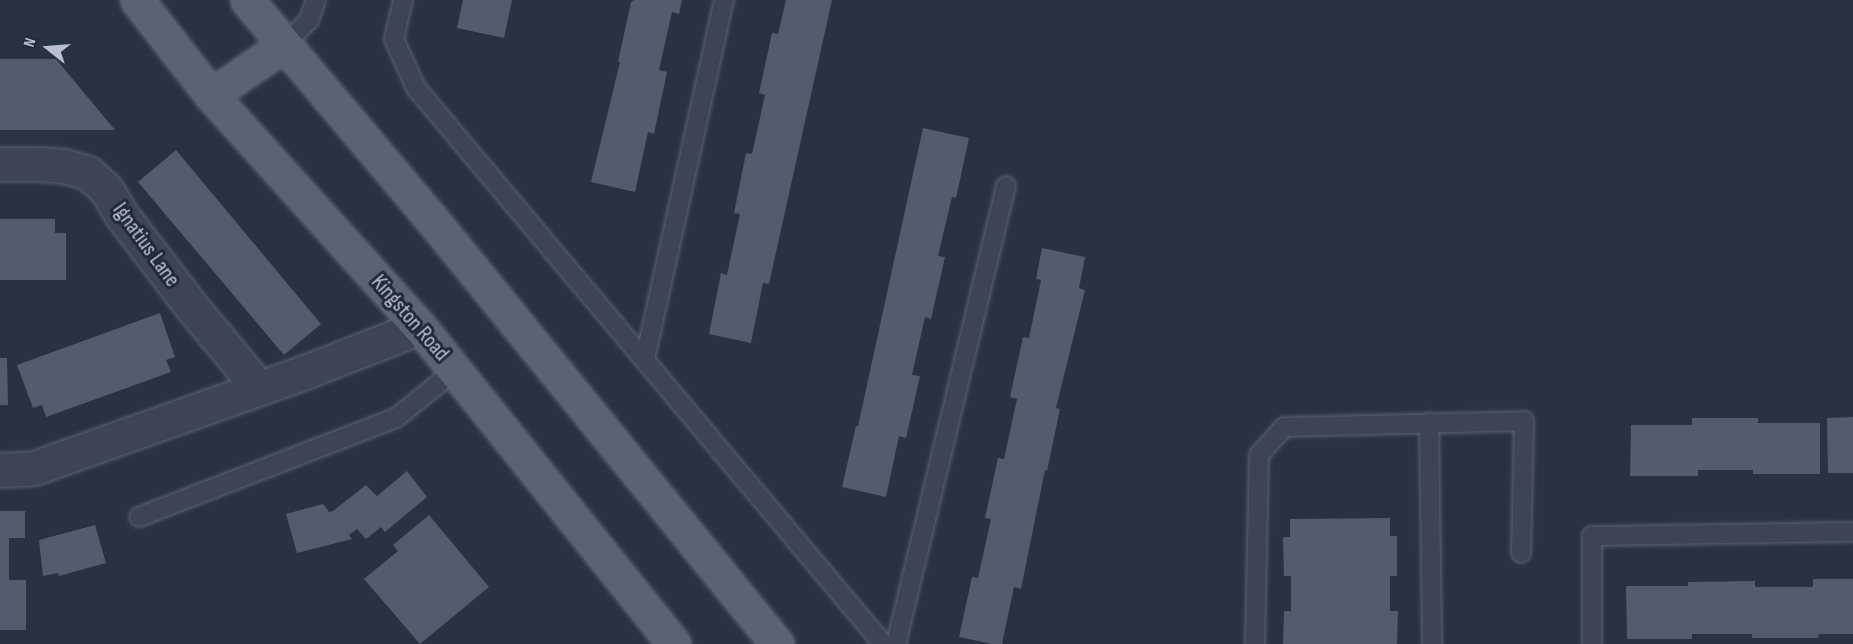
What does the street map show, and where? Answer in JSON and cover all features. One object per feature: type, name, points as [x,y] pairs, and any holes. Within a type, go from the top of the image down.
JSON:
[{"type":"main road","name":"Kingston Road","points":[[137,0],[211,95],[420,327],[674,644]]},
{"type":"main road","points":[[247,0],[434,222],[777,644]]},
{"type":"main road","points":[[211,95],[284,45]]},
{"type":"street","name":"Ignatius Lane","points":[[0,164],[41,164],[88,173],[105,189],[123,218],[184,297],[259,388]]},
{"type":"street","points":[[0,470],[34,468],[259,388],[420,327]]},
{"type":"lane","points":[[284,45],[309,20],[316,0]]},
{"type":"lane","points":[[403,0],[394,39],[416,88],[883,644]]},
{"type":"lane","points":[[645,359],[724,0]]},
{"type":"lane","points":[[896,644],[1006,186]]},
{"type":"lane","points":[[140,517],[396,418],[455,370]]},
{"type":"lane","points":[[1255,644],[1259,455],[1284,427],[1524,421],[1521,553]]},
{"type":"lane","points":[[1429,422],[1432,644]]},
{"type":"lane","points":[[1592,644],[1592,536],[1853,532]]},
{"type":"building","points":[[463,0],[512,0],[504,38],[457,28]]},
{"type":"building","points":[[634,0],[682,0],[679,14],[672,12],[659,70],[667,72],[654,134],[648,132],[635,192],[591,182],[620,62],[618,62],[631,2]]},
{"type":"building","points":[[786,0],[832,0],[769,284],[763,283],[751,343],[709,334],[721,273],[727,275],[740,214],[734,213],[746,153],[752,154],[765,95],[759,93],[772,33],[778,34]]},
{"type":"building","points":[[0,59],[56,59],[115,130],[0,130]]},
{"type":"building","points":[[923,128],[969,138],[956,198],[952,197],[938,256],[945,257],[931,319],[925,317],[912,375],[920,376],[906,438],[899,436],[886,497],[842,487],[856,426],[858,426]]},
{"type":"building","points":[[176,150],[321,324],[284,355],[138,182]]},
{"type":"building","points":[[0,219],[55,219],[55,233],[66,233],[66,280],[0,280]]},
{"type":"building","points":[[1042,248],[1085,257],[1079,288],[1085,290],[1056,408],[1060,409],[1021,589],[1014,587],[1002,644],[992,644],[959,637],[972,577],[978,578],[991,519],[985,518],[998,458],[1004,459],[1017,399],[1010,397],[1023,337],[1029,338],[1041,280],[1036,279]]},
{"type":"building","points":[[160,313],[175,357],[166,360],[171,372],[46,417],[42,405],[33,408],[17,365]]},
{"type":"building","points":[[0,358],[7,358],[8,405],[0,405]]},
{"type":"building","points":[[1853,417],[1853,473],[1828,473],[1827,418]]},
{"type":"building","points":[[1692,418],[1758,418],[1758,423],[1820,423],[1820,474],[1753,474],[1753,470],[1698,470],[1698,476],[1630,476],[1631,425],[1692,425]]},
{"type":"building","points":[[407,471],[427,497],[385,532],[381,527],[366,539],[357,529],[349,535],[352,539],[297,553],[286,514],[323,504],[329,512],[333,511],[366,485],[377,496]]},
{"type":"building","points":[[0,511],[25,511],[25,538],[9,538],[9,580],[26,580],[26,630],[0,630]]},
{"type":"building","points":[[429,515],[489,587],[420,644],[364,579],[398,551],[393,545]]},
{"type":"building","points":[[1390,518],[1390,536],[1397,536],[1397,576],[1390,576],[1390,611],[1398,611],[1397,644],[1283,644],[1284,611],[1291,611],[1291,576],[1284,576],[1283,537],[1290,537],[1290,519]]},
{"type":"building","points":[[95,525],[106,563],[59,576],[58,573],[43,576],[39,540]]},
{"type":"building","points":[[1813,579],[1853,579],[1853,634],[1819,634],[1818,638],[1752,638],[1752,634],[1692,634],[1692,639],[1627,639],[1626,586],[1688,586],[1688,582],[1755,581],[1755,587],[1813,587]]}]
